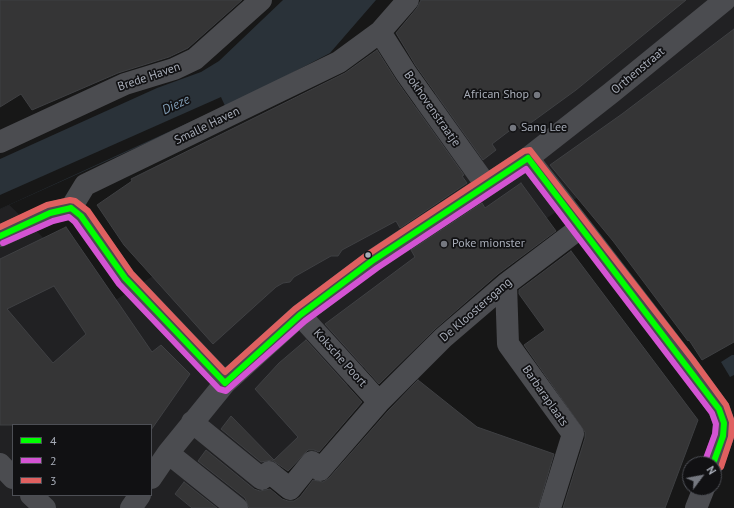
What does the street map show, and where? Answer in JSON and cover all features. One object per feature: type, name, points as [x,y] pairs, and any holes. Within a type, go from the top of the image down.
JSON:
[{"type":"street","name":"Brede Haven","points":[[0,142],[125,84],[174,69],[195,59],[261,0]]},
{"type":"street","name":"Smalle Haven","points":[[71,208],[85,185],[339,62],[380,32],[408,0]]},
{"type":"street","name":"Orthenstraat","points":[[152,477],[192,422],[225,383],[300,315],[372,261],[528,158],[611,93],[725,0]]},
{"type":"street","name":"Bokhovenstraatje","points":[[380,32],[406,73],[486,185]]},
{"type":"street","points":[[528,158],[719,409],[729,435],[717,456]]},
{"type":"street","points":[[0,236],[50,213],[71,208],[81,216],[125,278],[225,383]]},
{"type":"street","name":"De Kloostersgang","points":[[192,422],[262,479],[269,472],[290,488],[312,462],[320,470],[379,402],[443,338],[506,284],[580,228]]},
{"type":"street","name":"Barbaraplaats","points":[[506,284],[508,344],[573,434],[551,505]]},
{"type":"street","name":"Koksche Poort","points":[[300,315],[379,402]]},
{"type":"street","points":[[168,453],[237,508]]},
{"type":"street","points":[[0,464],[12,477]]},
{"type":"street","points":[[32,496],[45,508]]},
{"type":"street","points":[[131,508],[139,496]]},
{"type":"street","points":[[696,508],[701,496]]},
{"type":"shaded area","points":[[588,0],[734,0],[734,91],[419,305],[237,508],[0,508],[0,196],[111,303],[451,84]]},
{"type":"water","name":"Dieze","points":[[283,0],[376,0],[330,53],[229,106],[0,209],[0,159],[157,88],[201,72],[219,61]]},
{"type":"water","points":[[734,355],[734,375],[730,377],[721,362]]},
{"type":"pier","points":[[221,97],[225,106],[0,209],[0,195]]},
{"type":"building","points":[[0,0],[242,0],[188,48],[169,57],[118,73],[32,110],[21,94],[0,107]]},
{"type":"building","points":[[421,0],[686,0],[576,90],[521,130],[517,125],[492,144],[496,150],[483,160],[416,66],[396,33],[417,8]]},
{"type":"building","points":[[734,29],[734,342],[702,360],[689,340],[688,341],[613,241],[550,165],[622,114]]},
{"type":"building","points":[[377,50],[396,80],[464,175],[462,176],[467,183],[400,228],[396,221],[342,250],[338,256],[331,256],[294,277],[290,282],[283,283],[276,287],[213,344],[124,245],[97,205],[132,181],[131,179],[345,73]]},
{"type":"building","points":[[521,183],[556,231],[498,274],[435,329],[379,384],[325,324],[415,257],[411,250],[482,203],[485,208]]},
{"type":"building","points":[[66,227],[152,352],[161,345],[190,374],[152,429],[152,424],[0,425],[0,259]],"holes":[[[54,286],[86,334],[53,363],[7,309]]]},
{"type":"building","points":[[571,251],[698,420],[684,456],[682,456],[682,463],[665,508],[563,508],[585,438],[585,432],[524,345],[545,330],[519,294],[519,290]]},
{"type":"building","points":[[306,340],[362,402],[319,452],[308,450],[288,471],[272,460],[261,462],[221,429],[231,416],[274,460],[298,437],[255,389],[279,363]]},
{"type":"building","points":[[418,380],[477,427],[554,454],[538,508],[249,508],[245,498],[198,461],[206,450],[254,489],[260,491],[270,489],[282,499],[294,501],[300,497],[313,480],[323,482],[329,478],[388,411]]},
{"type":"building","points":[[184,482],[217,508],[192,508],[175,494]]},
{"type":"transit line","name":"3","points":[[0,227],[47,205],[70,200],[75,201],[88,211],[131,273],[225,372],[295,309],[367,255],[524,151],[530,150],[693,360],[726,405],[732,422],[731,437],[722,464]]},
{"type":"transit line","name":"4","points":[[528,158],[719,409],[724,423],[723,436],[716,456]]},
{"type":"transit line","name":"4","points":[[225,383],[300,315],[372,261],[528,158]]},
{"type":"transit line","name":"2","points":[[3,243],[53,221],[69,217],[75,222],[119,284],[219,389],[226,391],[305,321],[377,268],[526,169],[712,413],[716,424],[715,434],[707,456]]},
{"type":"transit line","name":"4","points":[[71,208],[81,216],[125,278],[225,383]]},
{"type":"transit line","name":"4","points":[[0,236],[50,213],[71,208]]},
{"type":"place","name":"African Shop","points":[[537,95]]},
{"type":"place","name":"Sang Lee","points":[[513,128]]},
{"type":"place","name":"Poke mionster","points":[[444,244]]}]
